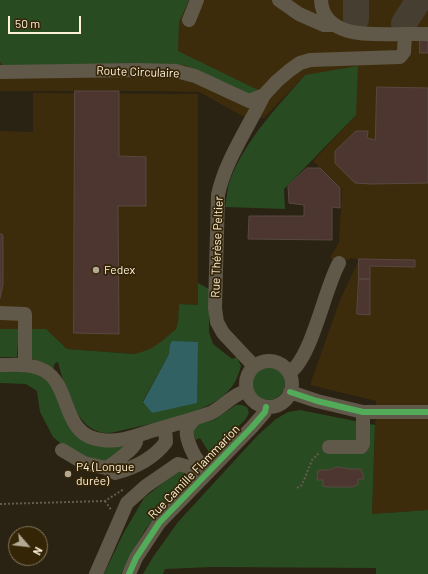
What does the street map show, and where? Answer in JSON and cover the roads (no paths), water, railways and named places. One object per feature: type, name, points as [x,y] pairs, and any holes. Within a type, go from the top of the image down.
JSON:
[{"type":"street","points":[[188,20],[197,0]]},
{"type":"street","points":[[278,0],[299,14],[324,25],[334,25]]},
{"type":"street","points":[[321,0],[325,16],[328,21],[344,30],[368,34],[428,34]]},
{"type":"street","points":[[264,95],[277,80],[300,63],[319,60],[400,58],[404,52],[404,34]]},
{"type":"street","name":"Route Circulaire","points":[[0,72],[137,70],[176,71],[196,76],[249,101],[264,95]]},
{"type":"street","name":"Rue Thérèse Peltier","points":[[254,366],[223,333],[217,322],[215,308],[218,195],[220,182],[264,95]]},
{"type":"street","points":[[289,373],[295,369],[302,358],[319,315],[332,274],[339,263]]},
{"type":"street","points":[[0,313],[25,314],[25,364]]},
{"type":"street","points":[[273,361],[280,364],[289,373],[292,379],[290,392],[287,399],[274,407],[266,407],[254,402],[246,391],[246,377],[254,366],[260,362],[273,361]]},
{"type":"street","points":[[0,365],[25,364],[45,371],[55,381],[70,417],[80,431],[92,438],[102,440],[118,440],[136,436],[194,419],[211,413],[220,408],[238,393],[246,391]]},
{"type":"street","points":[[290,392],[317,401],[363,412],[428,411]]},
{"type":"street","name":"Rue Camille Flammarion","points":[[129,574],[136,558],[159,523],[252,427],[265,412],[266,407]]},
{"type":"street","points":[[329,447],[360,447],[363,444],[363,412]]},
{"type":"street","points":[[194,419],[187,429],[186,438],[197,458],[202,463],[210,464],[219,460]]},
{"type":"street","points":[[62,450],[84,463],[106,468],[115,473],[132,468],[161,449],[166,442],[165,427]]},
{"type":"street","points":[[106,468],[133,447],[137,442],[136,436]]},
{"type":"street","points":[[96,574],[127,503],[146,486],[178,464],[189,467],[201,479]]},
{"type":"water","points":[[172,341],[198,342],[197,403],[152,413],[143,402],[169,354]]},
{"type":"place","name":"Fedex","points":[[96,270]]},
{"type":"place","name":"P4 (Longue durée)","points":[[68,474]]}]
